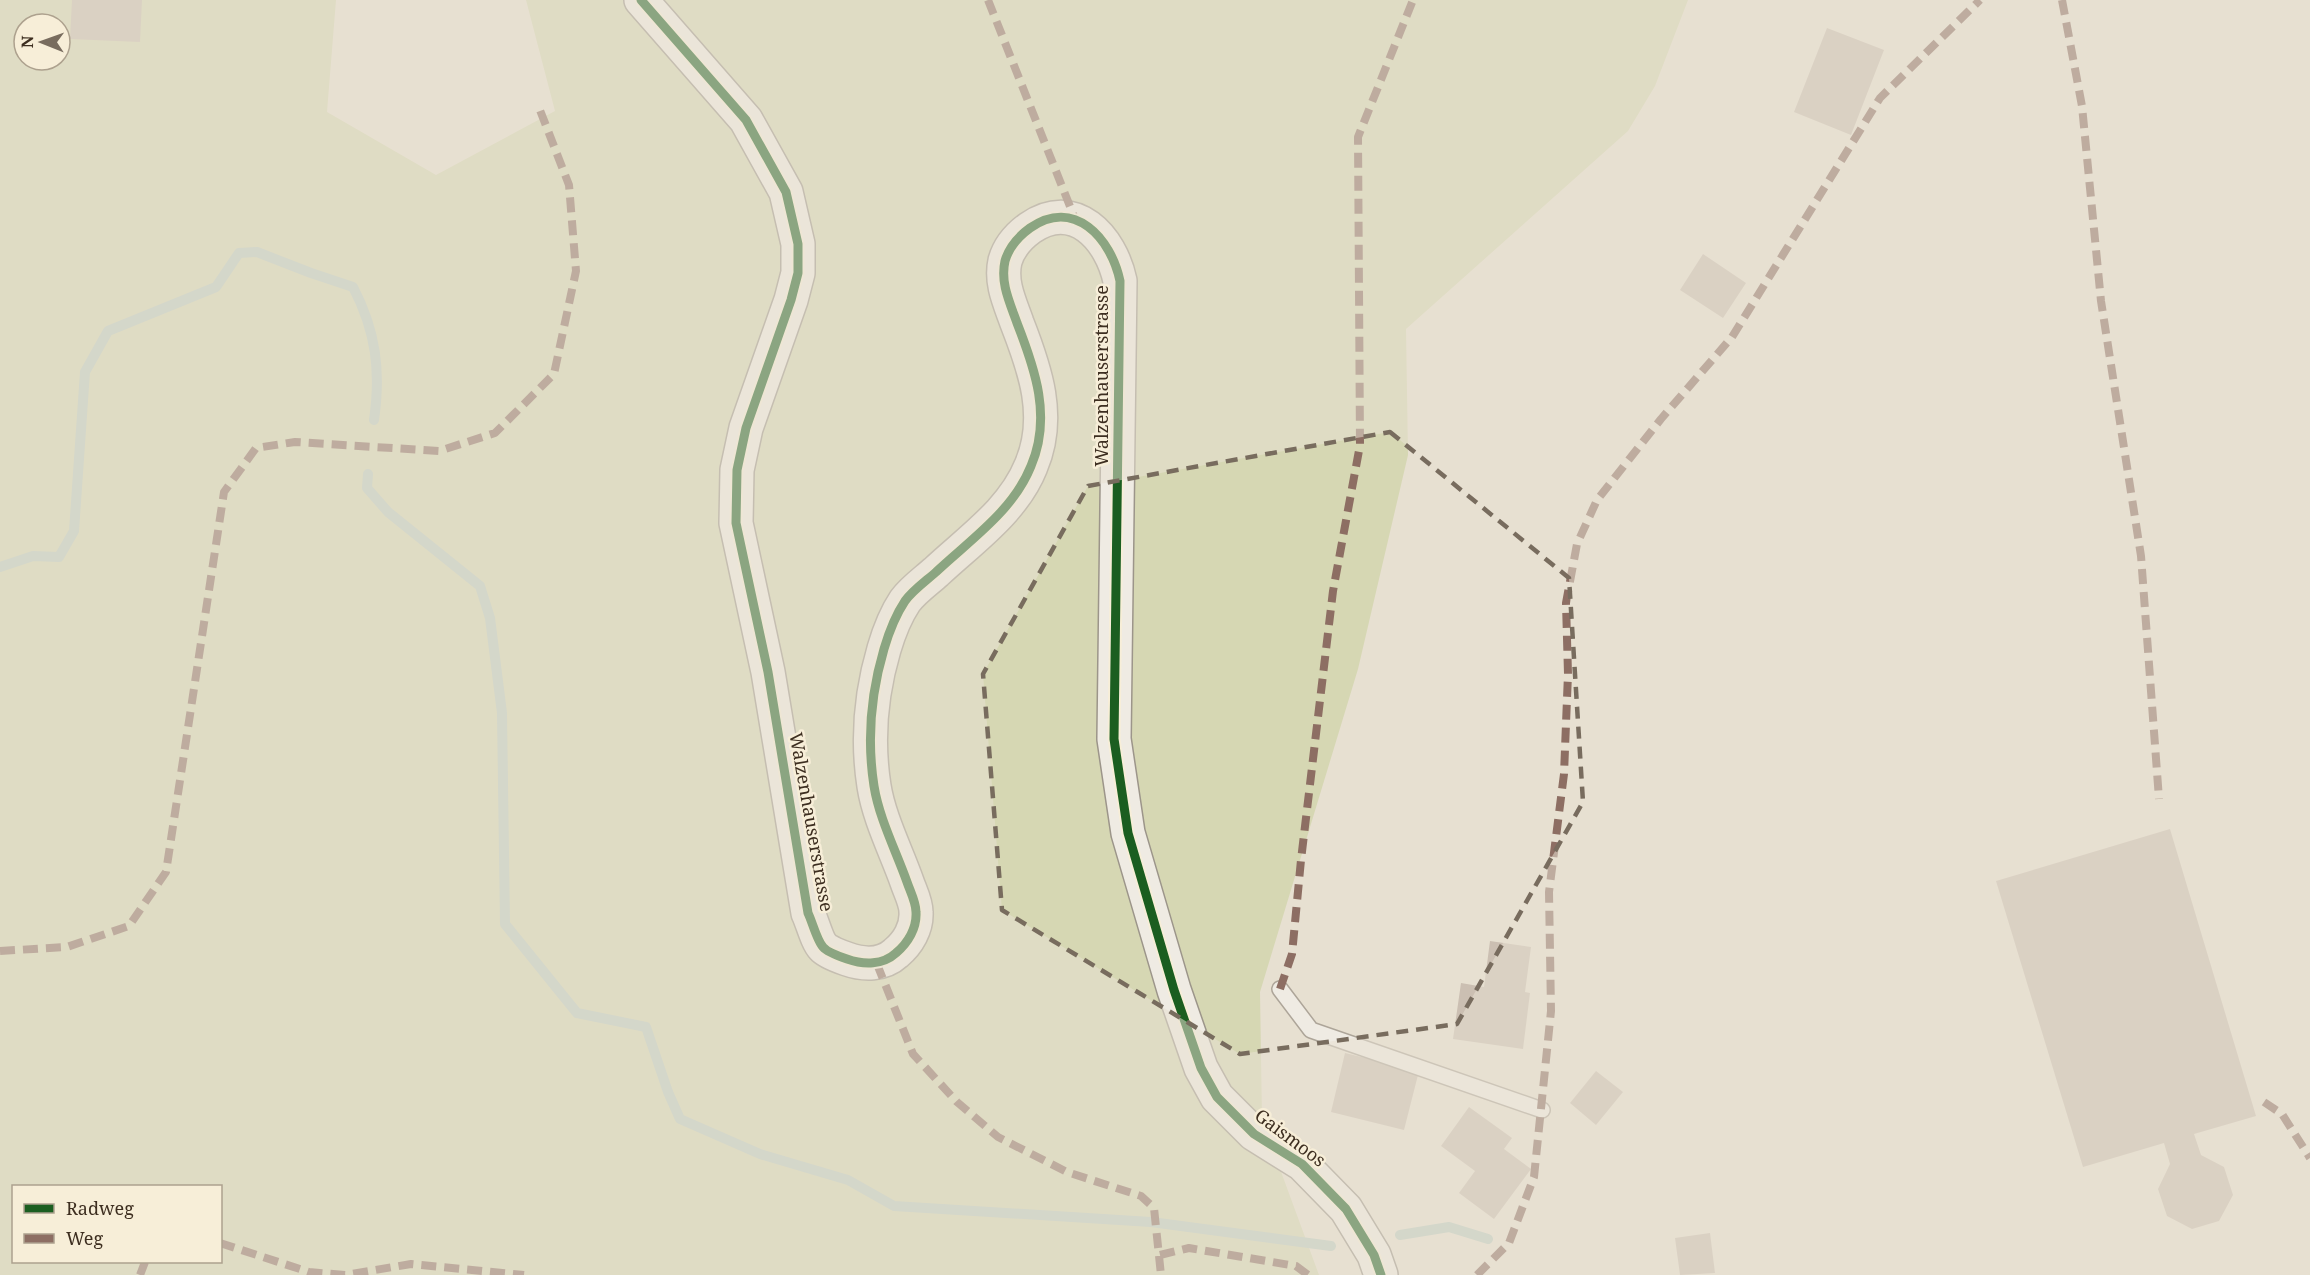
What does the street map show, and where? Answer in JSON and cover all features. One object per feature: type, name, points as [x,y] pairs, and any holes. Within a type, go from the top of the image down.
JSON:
[{"type":"street","name":"Walzenhauserstrasse","points":[[641,0],[746,120],[786,192],[798,244],[798,273],[791,300],[746,428],[737,470],[736,523],[768,672],[808,913],[823,947],[847,960],[877,964],[891,958],[903,948],[915,924],[914,900],[874,788],[871,761],[870,733],[877,678],[892,624],[907,599],[1003,510],[1019,490],[1031,466],[1038,442],[1041,418],[1040,393],[1035,369],[1004,286],[1006,260],[1012,246],[1022,234],[1043,221],[1063,216],[1075,219],[1091,228],[1104,240],[1112,253],[1120,280],[1114,739],[1128,833],[1174,990]]},
{"type":"street","name":"Gaismoos","points":[[1174,990],[1201,1068],[1217,1097],[1254,1134],[1302,1164],[1346,1209],[1374,1255],[1381,1275]]},
{"type":"lane","points":[[1280,989],[1311,1030],[1542,1110]]},
{"type":"highlighted area","points":[[1390,432],[1569,578],[1583,802],[1457,1024],[1240,1054],[1002,910],[983,674],[1088,486]]},
{"type":"green space","points":[[0,0],[336,0],[327,112],[436,175],[555,111],[526,0],[1688,0],[1655,86],[1628,131],[1406,329],[1408,455],[1358,669],[1260,992],[1262,1120],[1319,1275],[0,1275]]},
{"type":"building","points":[[72,0],[142,0],[140,42],[72,39]]},
{"type":"building","points":[[1827,28],[1884,50],[1851,135],[1794,112]]},
{"type":"building","points":[[1703,254],[1746,283],[1723,318],[1680,290]]},
{"type":"building","points":[[2170,829],[2256,1116],[2194,1134],[2201,1155],[2224,1167],[2233,1195],[2219,1221],[2192,1229],[2167,1216],[2158,1189],[2170,1164],[2164,1143],[2083,1167],[1996,881]]},
{"type":"building","points":[[1490,941],[1531,947],[1525,992],[1530,993],[1523,1049],[1453,1039],[1461,983],[1484,987]]},
{"type":"building","points":[[1345,1053],[1419,1071],[1404,1130],[1331,1112]]},
{"type":"building","points":[[1596,1071],[1623,1092],[1596,1125],[1570,1103]]},
{"type":"building","points":[[1469,1107],[1512,1138],[1504,1149],[1531,1169],[1494,1219],[1459,1193],[1475,1171],[1441,1146]]},
{"type":"building","points":[[1710,1233],[1715,1273],[1680,1275],[1675,1238]]},
{"type":"waterway","points":[[0,567],[33,556],[59,557],[74,531],[85,372],[108,331],[216,287],[239,253],[257,252],[353,287],[367,319],[375,352],[377,385],[374,420]]},
{"type":"waterway","points":[[368,474],[367,488],[388,512],[480,586],[490,618],[502,713],[505,924],[577,1013],[646,1027],[668,1092],[680,1119],[760,1154],[848,1180],[894,1206],[1151,1222],[1331,1246]]},
{"type":"waterway","points":[[1400,1235],[1449,1227],[1488,1239]]},
{"type":"marked path","points":[[988,0],[1075,219]]},
{"type":"marked path","points":[[1280,989],[1292,954],[1333,591],[1360,445],[1358,137],[1413,0]]},
{"type":"marked path","points":[[1477,1275],[1509,1243],[1534,1177],[1551,1011],[1549,892],[1564,774],[1568,674],[1566,603],[1577,544],[1597,500],[1661,419],[1732,337],[1880,98],[1980,0]]},
{"type":"marked path","points":[[2062,0],[2082,106],[2101,301],[2141,556],[2159,799]]},
{"type":"marked path","points":[[0,951],[67,947],[129,926],[166,872],[224,492],[256,448],[295,442],[439,451],[495,433],[554,374],[576,271],[569,185],[538,105]]},
{"type":"marked path","points":[[877,964],[913,1054],[957,1102],[998,1137],[1067,1172],[1141,1196],[1154,1208],[1161,1275]]},
{"type":"marked path","points":[[2264,1102],[2282,1114],[2310,1158]]},
{"type":"marked path","points":[[222,1244],[309,1272],[345,1275],[411,1264],[524,1275]]},
{"type":"marked path","points":[[1160,1255],[1189,1248],[1296,1266],[1308,1275]]},
{"type":"marked path","points":[[140,1275],[145,1263]]},
{"type":"cycle path","points":[[641,0],[746,120],[786,192],[798,244],[798,273],[791,300],[746,428],[737,470],[736,523],[768,672],[808,913],[821,944],[825,949],[853,961],[879,962],[891,957],[900,949],[908,940],[913,929],[916,918],[915,904],[884,822],[874,786],[871,734],[876,683],[890,630],[905,601],[990,524],[1013,497],[1031,466],[1040,429],[1039,393],[1030,358],[1006,293],[1005,261],[1015,242],[1030,228],[1046,220],[1061,217],[1075,220],[1088,227],[1099,237],[1108,250],[1120,281],[1114,739],[1128,833],[1174,990],[1201,1068],[1217,1097],[1254,1134],[1302,1164],[1346,1209],[1374,1255],[1381,1275]]}]
